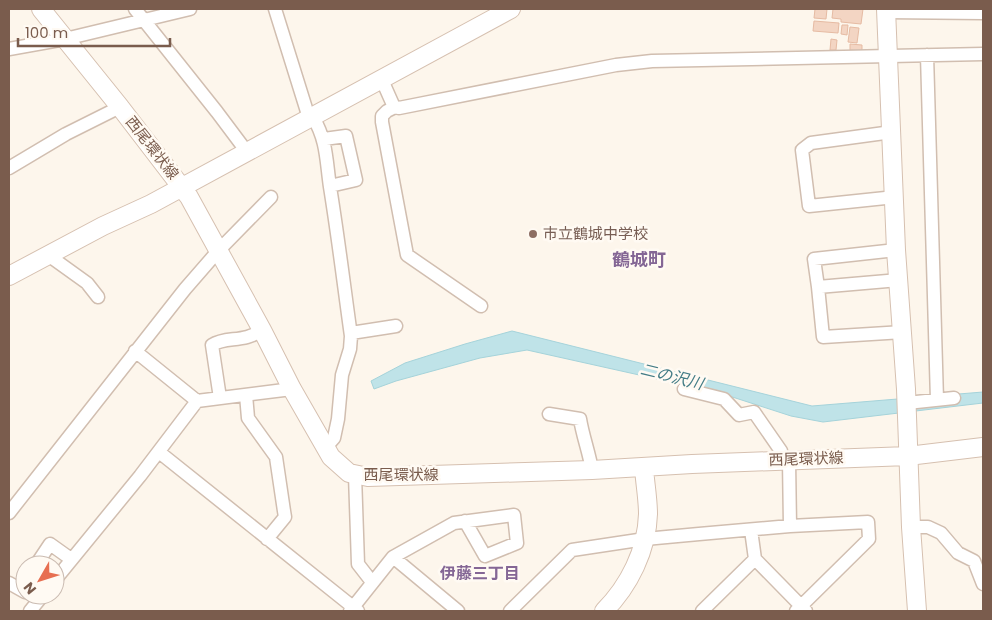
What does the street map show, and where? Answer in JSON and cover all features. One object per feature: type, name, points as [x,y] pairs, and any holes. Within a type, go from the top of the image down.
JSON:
[{"type":"street","name":"西尾環状線","points":[[41,9],[182,186],[262,330],[292,389],[326,447],[339,465],[349,473],[368,477],[644,468],[692,464],[908,456],[983,447]]},
{"type":"street","points":[[135,9],[247,152]]},
{"type":"street","points":[[9,49],[65,40],[190,9]]},
{"type":"street","points":[[275,9],[311,117],[324,139],[350,333],[350,349],[342,376],[338,419],[334,438],[326,447]]},
{"type":"street","points":[[9,276],[103,226],[151,204],[511,9]]},
{"type":"street","points":[[917,611],[911,527],[907,396],[896,250],[886,11],[983,13]]},
{"type":"street","points":[[481,306],[407,255],[382,122],[382,116],[394,107],[399,108],[616,65],[652,61],[983,54]]},
{"type":"street","points":[[927,55],[937,400]]},
{"type":"street","points":[[382,80],[394,107]]},
{"type":"street","points":[[9,168],[66,134],[120,107]]},
{"type":"street","points":[[892,132],[811,143],[802,150],[809,206],[895,197]]},
{"type":"street","points":[[324,139],[346,136],[356,180],[330,186]]},
{"type":"street","points":[[9,513],[135,352],[218,251],[271,197]]},
{"type":"street","points":[[896,250],[814,260],[823,337],[903,332]]},
{"type":"street","points":[[48,256],[87,283],[98,296]]},
{"type":"street","points":[[818,287],[899,280]]},
{"type":"street","points":[[350,333],[396,326]]},
{"type":"street","points":[[220,398],[212,345],[217,342],[250,338],[262,330]]},
{"type":"street","points":[[135,352],[197,402]]},
{"type":"street","points":[[65,567],[159,452],[197,402],[292,389]]},
{"type":"street","points":[[684,389],[724,399],[739,415],[754,412],[781,451],[785,460],[790,526]]},
{"type":"street","points":[[246,395],[248,418],[276,457],[285,517],[267,539]]},
{"type":"street","points":[[907,396],[937,400],[954,398]]},
{"type":"street","points":[[549,414],[580,419],[583,436],[590,453],[592,470]]},
{"type":"street","points":[[159,452],[353,610],[372,582],[393,557],[454,523],[465,520]]},
{"type":"street","points":[[604,611],[621,592],[632,573],[645,540],[648,514],[644,468]]},
{"type":"street","points":[[355,475],[358,564],[372,582]]},
{"type":"street","points":[[513,610],[572,550],[645,540],[790,526],[868,522],[869,540],[801,610],[755,559],[751,530]]},
{"type":"street","points":[[911,527],[928,527],[941,533],[958,553],[978,561],[983,584]]},
{"type":"street","points":[[43,555],[50,544],[71,559]]},
{"type":"street","points":[[393,557],[458,611]]},
{"type":"street","points":[[702,611],[755,559]]},
{"type":"water","name":"二の沢川","points":[[512,331],[812,406],[983,392],[983,403],[823,422],[791,416],[720,393],[527,350],[480,358],[396,381],[374,389],[371,381],[405,363]]},
{"type":"building","points":[[815,9],[827,9],[826,19],[814,18]]},
{"type":"building","points":[[833,9],[863,9],[861,24],[841,22],[841,19],[832,18]]},
{"type":"building","points":[[814,21],[839,23],[838,33],[813,31]]},
{"type":"building","points":[[842,25],[848,25],[847,35],[841,34]]},
{"type":"building","points":[[850,27],[859,28],[857,43],[848,42]]},
{"type":"building","points":[[831,39],[837,40],[836,50],[830,50]]},
{"type":"building","points":[[850,44],[862,45],[862,51],[850,50]]},
{"type":"place","name":"市立鶴城中学校","points":[[533,234]]},
{"type":"district","name":"鶴城町","points":[[639,260]]},
{"type":"district","name":"伊藤三丁目","points":[[480,573]]}]
